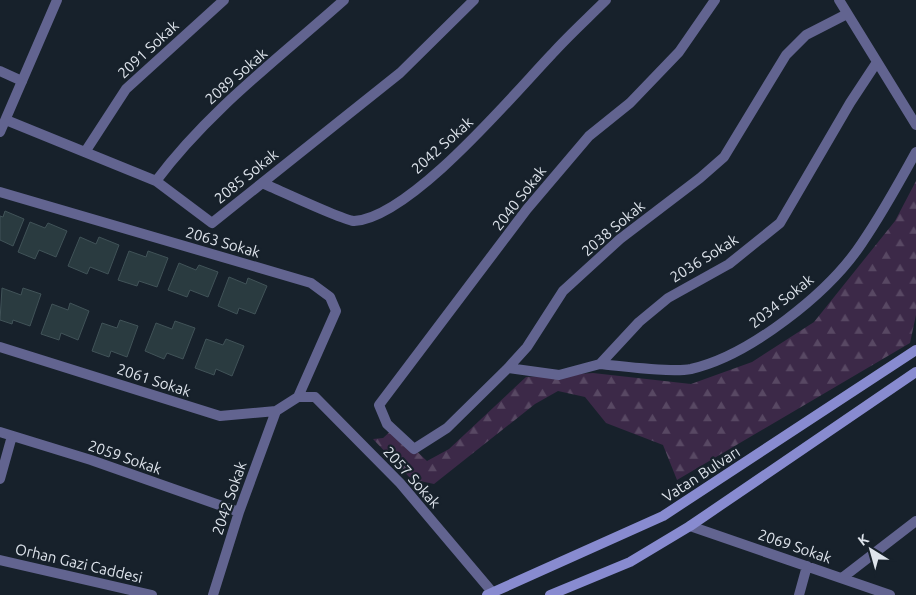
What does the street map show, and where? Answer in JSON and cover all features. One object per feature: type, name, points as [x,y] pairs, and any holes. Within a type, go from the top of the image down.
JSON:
[{"type":"main road","name":"Vatan Bulvarı","points":[[490,594],[663,516],[916,350]]},
{"type":"main road","points":[[550,595],[630,562],[690,526],[916,372]]},
{"type":"street","points":[[0,132],[57,0]]},
{"type":"street","name":"2091 Sokak","points":[[85,152],[126,89],[224,0]]},
{"type":"street","name":"2089 Sokak","points":[[156,181],[178,151],[216,112],[344,0]]},
{"type":"street","name":"2085 Sokak","points":[[6,120],[156,181],[212,223],[400,72],[474,0]]},
{"type":"street","name":"2042 Sokak","points":[[262,183],[352,221],[375,217],[407,195],[463,150],[553,52],[606,0]]},
{"type":"street","name":"2040 Sokak","points":[[393,429],[388,424],[379,405],[527,209],[589,136],[630,102],[679,52],[715,0]]},
{"type":"street","points":[[839,0],[916,125]]},
{"type":"street","name":"2038 Sokak","points":[[393,429],[414,448],[447,428],[527,347],[563,291],[620,238],[700,178],[724,157],[786,55],[806,35],[848,14]]},
{"type":"street","name":"2036 Sokak","points":[[600,364],[639,322],[668,298],[729,264],[780,223],[850,103],[877,62]]},
{"type":"street","points":[[0,71],[22,81]]},
{"type":"street","name":"2034 Sokak","points":[[600,364],[690,369],[736,352],[777,327],[827,285],[861,245],[916,152]]},
{"type":"street","name":"2063 Sokak","points":[[0,192],[311,283],[330,297],[336,310],[298,397]]},
{"type":"street","name":"2061 Sokak","points":[[0,347],[220,416],[276,411],[298,397]]},
{"type":"street","points":[[508,368],[559,375],[600,364]]},
{"type":"street","name":"2057 Sokak","points":[[298,397],[315,397],[400,484],[490,594]]},
{"type":"street","name":"2042 Sokak","points":[[213,595],[239,512],[276,411]]},
{"type":"street","name":"2059 Sokak","points":[[0,432],[91,460],[239,512]]},
{"type":"street","points":[[0,479],[12,436]]},
{"type":"street","points":[[842,578],[916,521]]},
{"type":"street","name":"2069 Sokak","points":[[690,526],[890,595]]},
{"type":"street","name":"Orhan Gazi Caddesi","points":[[0,560],[152,595]]},
{"type":"street","points":[[799,595],[807,566]]},
{"type":"green space","points":[[916,181],[916,315],[910,343],[677,480],[663,445],[606,423],[585,397],[558,391],[535,404],[434,484],[411,479],[373,439],[383,438],[393,429],[427,461],[449,449],[526,377],[593,373],[691,384],[752,362],[814,322],[895,221]]},
{"type":"building","points":[[5,211],[24,219],[13,246],[0,240],[0,216],[3,217]]},
{"type":"building","points":[[30,222],[45,228],[48,223],[67,231],[56,257],[39,250],[35,259],[18,252]]},
{"type":"building","points":[[80,237],[96,244],[99,237],[119,245],[108,274],[90,267],[87,274],[68,266]]},
{"type":"building","points":[[129,251],[146,257],[148,251],[168,258],[157,287],[139,281],[137,286],[118,280]]},
{"type":"building","points":[[179,263],[196,270],[199,265],[218,272],[208,297],[190,290],[187,297],[168,290]]},
{"type":"building","points":[[229,277],[246,284],[248,278],[267,286],[255,314],[239,308],[237,314],[218,306]]},
{"type":"building","points":[[2,288],[21,295],[23,288],[41,294],[30,326],[13,320],[12,324],[0,320]]},
{"type":"building","points":[[70,303],[89,311],[78,340],[61,333],[59,340],[41,334],[52,304],[68,310]]},
{"type":"building","points":[[120,320],[138,326],[127,357],[111,351],[109,357],[92,351],[102,323],[117,328]]},
{"type":"building","points":[[175,321],[195,328],[183,359],[167,353],[164,359],[145,351],[156,323],[172,329]]},
{"type":"building","points":[[206,339],[223,345],[226,339],[244,346],[232,376],[216,369],[214,375],[195,368]]}]
